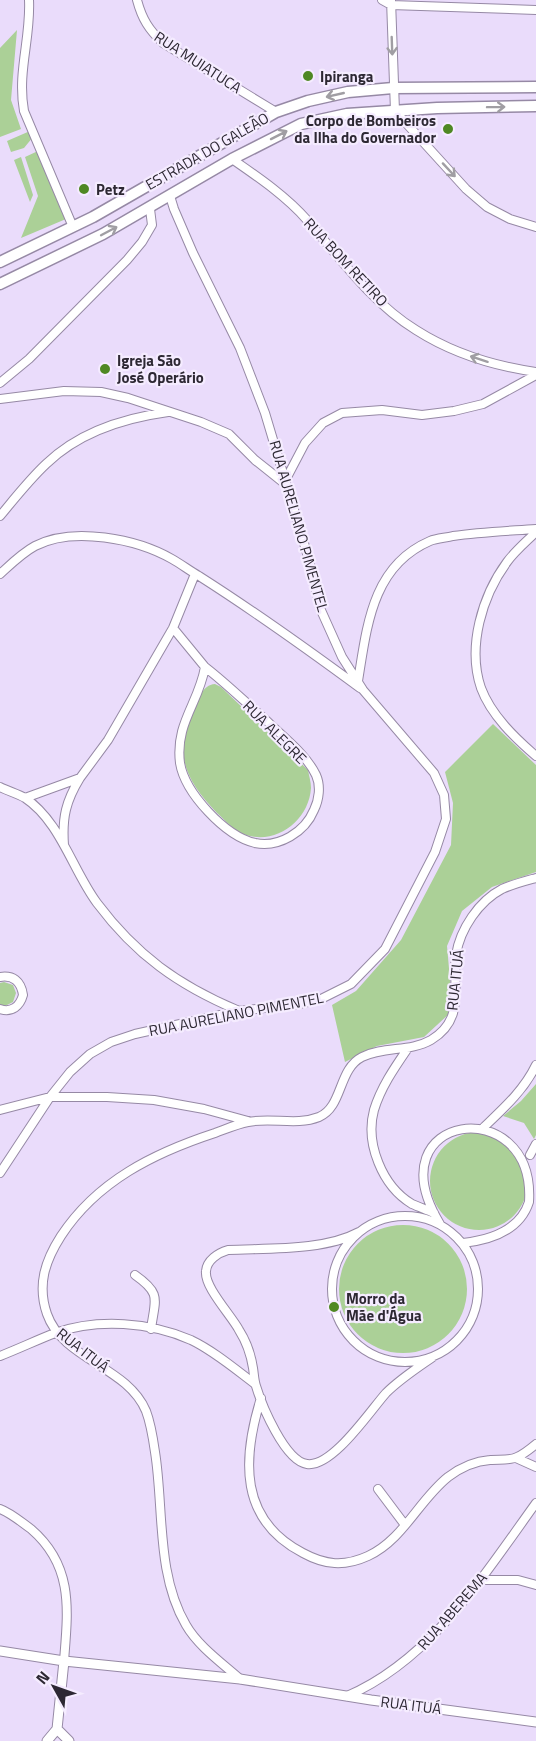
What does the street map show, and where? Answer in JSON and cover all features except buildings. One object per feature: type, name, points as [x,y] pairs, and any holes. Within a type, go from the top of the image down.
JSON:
[{"type":"main road","name":"ESTRADA DO GALEÃO","points":[[0,262],[73,227],[276,112],[308,101],[348,92],[393,88],[536,87]]},
{"type":"main road","name":"ESTRADA DO GALEÃO","points":[[0,284],[75,249],[150,209],[232,159],[301,124],[347,114],[536,106]]},
{"type":"main road","points":[[0,284],[23,268],[67,247],[74,240],[73,227]]},
{"type":"street","points":[[29,0],[21,73],[24,111],[73,227]]},
{"type":"street","name":"RUA MUIATUCA","points":[[137,0],[149,30],[163,43],[276,112]]},
{"type":"street","points":[[382,0],[536,10]]},
{"type":"street","points":[[391,2],[395,111],[466,189],[487,207],[510,219],[536,228]]},
{"type":"street","name":"RUA BOM RETIRO","points":[[232,159],[277,192],[306,218],[334,254],[380,302],[414,329],[443,346],[475,358],[536,374]]},
{"type":"street","name":"RUA AURELIANO PIMENTEL","points":[[0,1173],[50,1097],[70,1072],[90,1054],[111,1042],[165,1026],[238,1011],[299,1004],[321,999],[351,984],[385,949],[435,852],[446,819],[444,795],[434,773],[363,690],[342,657],[320,608],[309,560],[284,483],[275,442],[240,348],[193,253],[170,196]]},
{"type":"street","points":[[9,398],[1,391],[0,383],[29,359],[127,260],[152,225],[150,209]]},
{"type":"street","points":[[0,399],[64,391],[101,392],[128,398],[201,422],[229,434],[255,460],[284,483],[305,443],[323,423],[342,413],[382,410],[422,415],[454,411],[483,404],[536,374]]},
{"type":"street","points":[[0,516],[46,463],[71,444],[100,430],[141,416],[169,412]]},
{"type":"street","points":[[358,681],[367,624],[376,595],[391,571],[404,556],[432,540],[473,533],[536,530]]},
{"type":"street","points":[[536,530],[508,560],[495,580],[480,618],[475,663],[482,690],[496,714],[516,739],[536,756]]},
{"type":"street","points":[[0,574],[11,563],[36,546],[56,538],[91,536],[129,541],[171,558],[244,604],[363,690]]},
{"type":"street","points":[[64,847],[62,823],[71,792],[108,740],[173,628],[195,574]]},
{"type":"street","name":"RUA ALEGRE","points":[[173,628],[205,667],[284,737],[317,776],[319,790],[311,818],[286,840],[266,844],[255,843],[243,838],[225,826],[190,789],[180,761],[182,724],[202,683],[205,667]]},
{"type":"street","points":[[25,798],[80,778]]},
{"type":"street","points":[[0,787],[25,798],[41,813],[64,847],[79,877],[129,942],[169,976],[203,996],[238,1011]]},
{"type":"street","name":"RUA ITUÁ","points":[[536,878],[503,889],[484,902],[470,920],[461,936],[457,952],[456,1001],[452,1018],[443,1031],[430,1041],[362,1057],[344,1078],[331,1108],[321,1116],[303,1122],[250,1121],[180,1145],[140,1164],[105,1186],[73,1217],[52,1249],[42,1276],[42,1293],[48,1316],[56,1333],[135,1393],[146,1411],[159,1473],[164,1548],[172,1597],[187,1628],[240,1679],[536,1722]]},
{"type":"street","points":[[0,977],[13,978],[19,982],[23,995],[17,1006],[11,1010],[0,1010]]},
{"type":"street","points":[[408,1048],[380,1093],[374,1112],[371,1136],[379,1165],[396,1190],[411,1203],[434,1213]]},
{"type":"street","points":[[484,1127],[530,1078],[536,1065]]},
{"type":"street","points":[[0,1110],[50,1097],[107,1097],[154,1100],[204,1109],[250,1121]]},
{"type":"street","points":[[440,1224],[427,1197],[425,1180],[429,1163],[438,1148],[451,1136],[467,1129],[484,1127],[502,1130],[518,1140]]},
{"type":"street","points":[[530,1155],[536,1144]]},
{"type":"street","points":[[464,1244],[502,1234],[517,1222],[527,1207],[533,1188],[534,1170],[530,1155],[524,1147]]},
{"type":"street","points":[[399,1216],[420,1217],[440,1224],[464,1244],[476,1267],[479,1294],[472,1320],[456,1342],[402,1378],[341,1445],[323,1461],[310,1465],[299,1462],[284,1447],[261,1398],[255,1384],[248,1346],[209,1286],[205,1271],[208,1263],[219,1253],[228,1250],[325,1244],[344,1240],[378,1221],[399,1216]]},
{"type":"street","points":[[359,1232],[345,1248],[336,1266],[332,1287],[334,1307],[342,1327],[356,1343],[373,1354],[392,1361],[413,1362],[433,1357]]},
{"type":"street","points":[[135,1275],[152,1289],[155,1297],[151,1329]]},
{"type":"street","points":[[0,1356],[56,1333],[82,1326],[114,1323],[151,1329],[191,1340],[255,1384]]},
{"type":"street","points":[[261,1398],[254,1421],[249,1454],[250,1487],[255,1507],[270,1529],[293,1548],[311,1558],[334,1565],[368,1556],[395,1537],[448,1477],[469,1465],[487,1460],[516,1458],[536,1467]]},
{"type":"street","points":[[516,1458],[536,1444]]},
{"type":"street","points":[[378,1489],[405,1525]]},
{"type":"street","name":"RUA ABEREMA","points":[[346,1696],[390,1673],[420,1649],[481,1580],[536,1503]]},
{"type":"street","points":[[0,1509],[44,1541],[58,1563],[66,1587],[67,1617],[57,1729],[47,1741]]},
{"type":"street","points":[[481,1580],[518,1580],[536,1585]]},
{"type":"street","points":[[0,1651],[64,1661],[240,1679]]},
{"type":"street","points":[[57,1729],[69,1741]]},
{"type":"green space","points":[[17,30],[11,100],[21,129],[0,137],[0,48]]},
{"type":"green space","points":[[30,131],[33,137],[24,148],[11,152],[7,141]]},
{"type":"green space","points":[[38,151],[66,219],[21,238],[38,196],[25,157]]},
{"type":"green space","points":[[21,157],[33,195],[30,202],[14,160]]},
{"type":"green space","points":[[215,684],[221,687],[308,770],[311,788],[309,800],[298,820],[280,833],[258,837],[238,831],[206,801],[190,778],[183,753],[187,725],[201,693],[207,687]]},
{"type":"green space","points":[[493,724],[536,765],[536,872],[492,887],[462,911],[447,946],[451,991],[450,1013],[424,1037],[377,1046],[345,1062],[332,1005],[356,991],[401,940],[451,845],[453,803],[445,772]]},
{"type":"green space","points":[[0,983],[13,985],[16,993],[13,1002],[5,1006],[0,1005]]},
{"type":"green space","points":[[536,1084],[536,1135],[534,1139],[524,1123],[503,1116]]},
{"type":"green space","points":[[479,1132],[498,1136],[514,1146],[524,1162],[528,1181],[524,1200],[514,1216],[498,1226],[479,1230],[460,1226],[444,1216],[434,1200],[430,1181],[434,1162],[444,1146],[460,1136]]},
{"type":"green space","points":[[403,1225],[427,1230],[448,1244],[462,1265],[467,1289],[462,1313],[448,1334],[427,1348],[403,1353],[379,1348],[358,1334],[344,1313],[339,1289],[344,1265],[358,1244],[379,1230]]},
{"type":"place","name":"Ipiranga","points":[[308,76]]},
{"type":"place","name":"Corpo de Bombeiros da Ilha do Governador","points":[[448,129]]},
{"type":"place","name":"Petz","points":[[84,189]]},
{"type":"place","name":"Igreja São José Operário","points":[[105,369]]},
{"type":"place","name":"Morro da Mãe d'Água","points":[[334,1307]]}]
